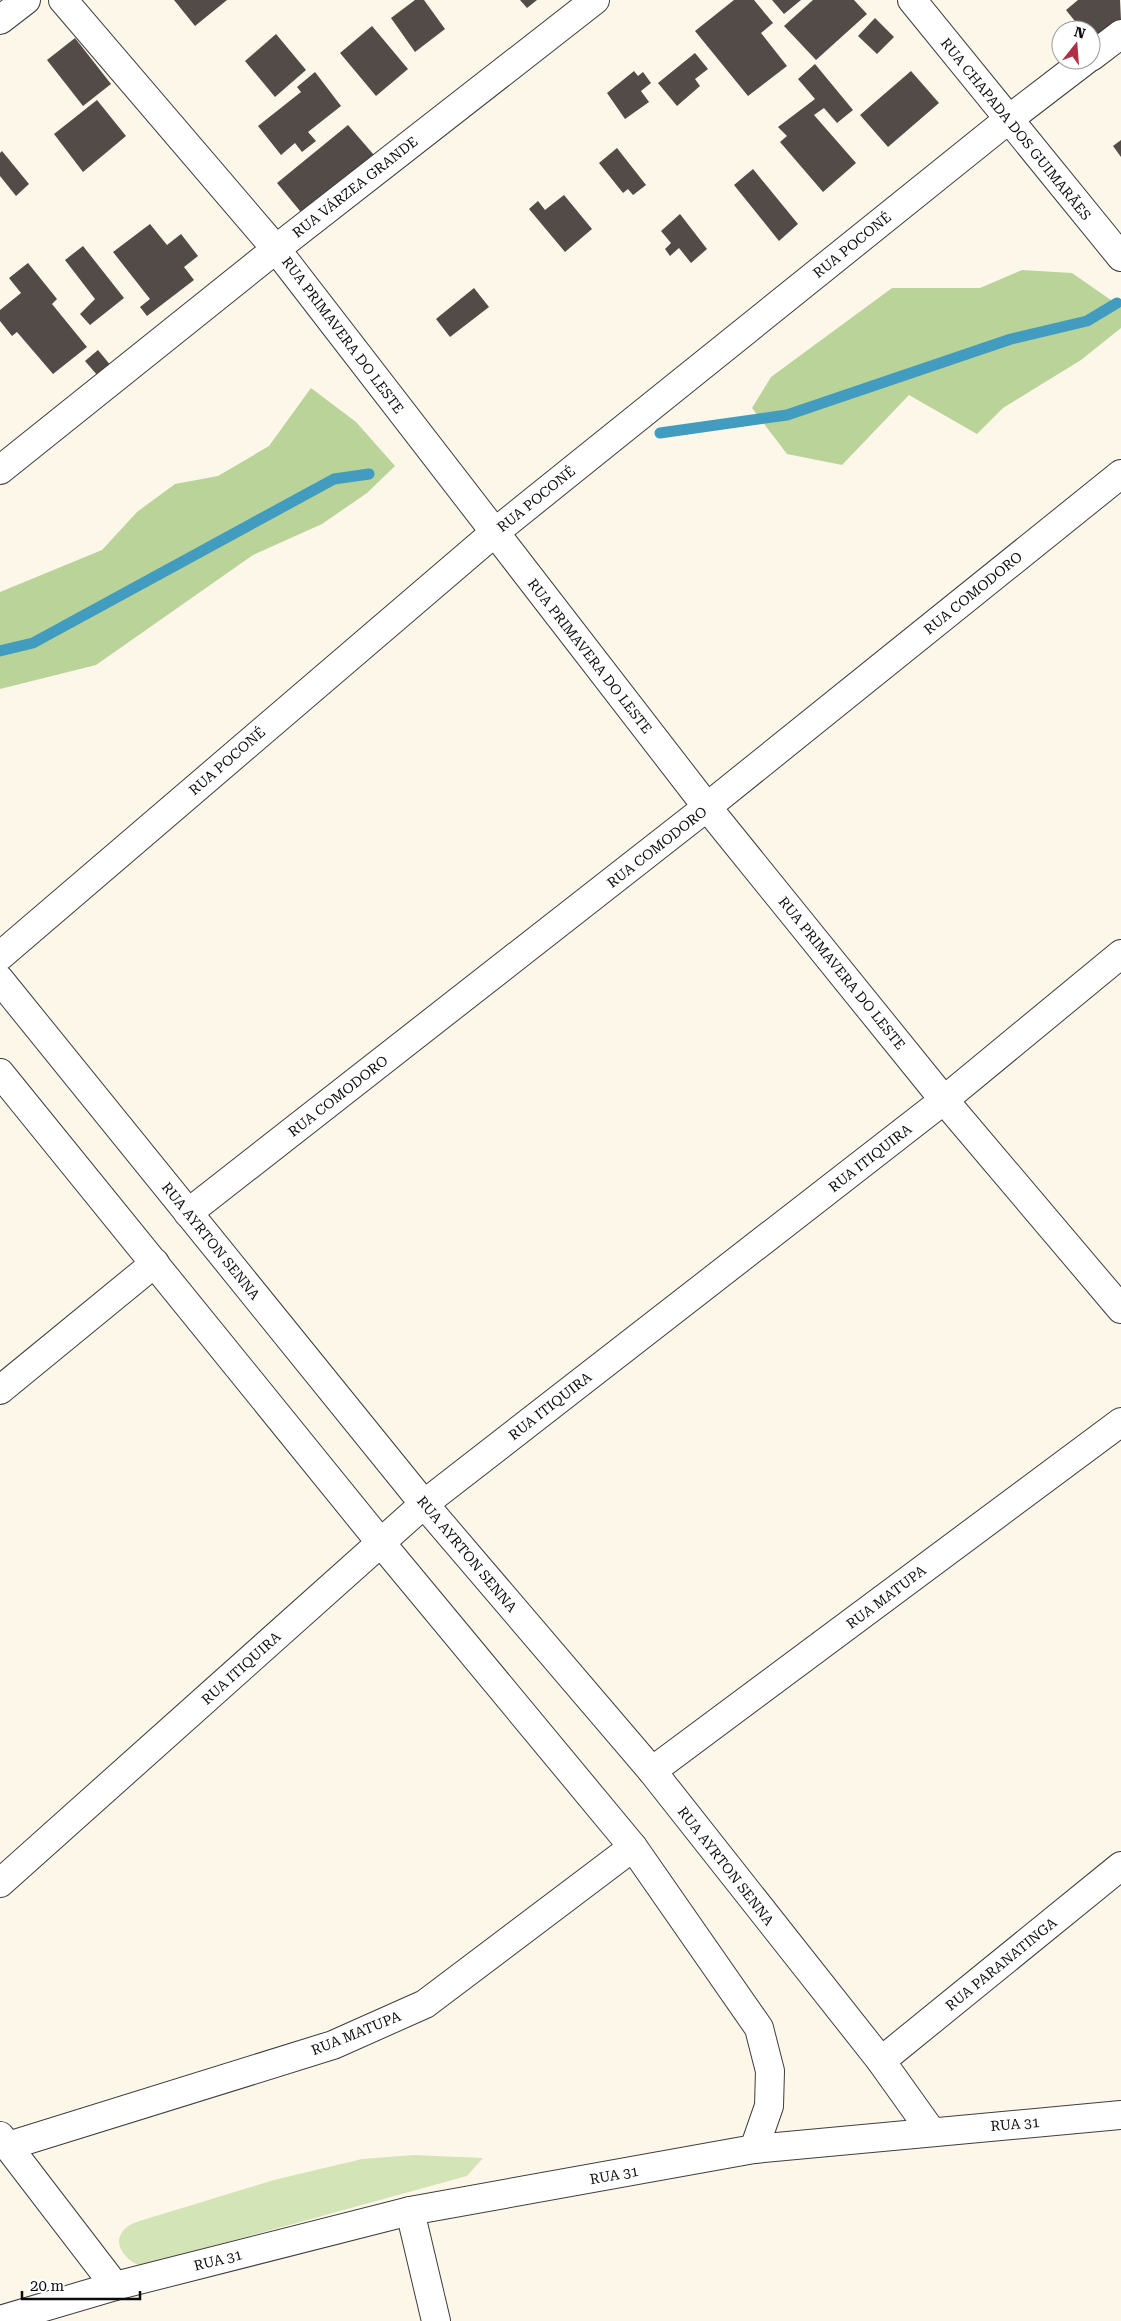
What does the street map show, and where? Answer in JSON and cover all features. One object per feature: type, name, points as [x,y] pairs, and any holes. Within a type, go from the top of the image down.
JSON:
[{"type":"street","points":[[0,20],[26,0]]},
{"type":"street","name":"RUA PRIMAVERA DO LESTE","points":[[63,0],[276,249],[707,807],[944,1100],[1121,1309]]},
{"type":"street","name":"RUA VÁRZEA GRANDE","points":[[0,470],[276,249],[595,0]]},
{"type":"street","name":"RUA CHAPADA DOS GUIMARÃES","points":[[912,0],[1121,257]]},
{"type":"street","points":[[1101,49],[1121,34]]},
{"type":"street","name":"RUA POCONÉ","points":[[0,956],[494,533],[1009,119],[1073,70]]},
{"type":"street","name":"RUA COMODORO","points":[[188,1213],[707,807],[1121,474]]},
{"type":"street","name":"RUA ITIQUIRA","points":[[0,1883],[424,1504],[944,1100],[1121,954]]},
{"type":"street","name":"RUA AYRTON SENNA","points":[[0,980],[424,1504],[652,1771],[881,2061],[931,2131]]},
{"type":"street","points":[[0,1073],[381,1543],[634,1847],[759,2028],[770,2071],[769,2106],[754,2150]]},
{"type":"street","points":[[0,1390],[155,1263]]},
{"type":"street","name":"RUA MATUPA","points":[[652,1771],[1121,1422]]},
{"type":"street","name":"RUA MATUPA","points":[[4,2141],[333,2045],[425,2004],[634,1847]]},
{"type":"street","name":"RUA PARANATINGA","points":[[881,2061],[1121,1866]]},
{"type":"street","name":"RUA 31","points":[[0,2320],[115,2286],[410,2211],[754,2150],[931,2131],[1121,2115]]},
{"type":"street","points":[[4,2141],[115,2286]]},
{"type":"street","points":[[410,2211],[436,2321]]},
{"type":"green space","points":[[1022,270],[1072,273],[1121,307],[1121,328],[1081,360],[1003,408],[977,434],[909,395],[842,465],[787,454],[752,408],[771,377],[892,288],[980,288]]},
{"type":"green space","points":[[311,388],[356,422],[395,466],[367,493],[322,524],[253,555],[96,665],[0,689],[0,592],[102,550],[137,512],[175,484],[218,476],[269,446]]},
{"type":"green space","points":[[414,2155],[483,2158],[467,2176],[141,2266],[125,2255],[119,2244],[122,2232],[134,2223],[274,2180],[362,2159]]},
{"type":"building","points":[[174,0],[227,0],[195,26]]},
{"type":"building","points":[[415,0],[424,0],[445,29],[415,52],[391,18]]},
{"type":"building","points":[[520,0],[537,0],[527,8]]},
{"type":"building","points":[[734,0],[754,0],[773,23],[761,33],[787,66],[748,96],[695,31]]},
{"type":"building","points":[[772,0],[801,0],[784,14]]},
{"type":"building","points":[[813,0],[854,0],[867,14],[816,60],[784,26]]},
{"type":"building","points":[[1078,0],[1120,0],[1121,20],[1101,36],[1101,20],[1074,20],[1066,10]]},
{"type":"building","points":[[875,18],[894,37],[877,54],[858,36]]},
{"type":"building","points":[[372,26],[408,69],[376,96],[340,53]]},
{"type":"building","points":[[276,34],[306,70],[275,97],[245,61]]},
{"type":"building","points":[[75,38],[111,84],[83,106],[47,60]]},
{"type":"building","points":[[695,53],[708,69],[695,79],[700,86],[677,106],[658,83]]},
{"type":"building","points":[[815,64],[853,110],[837,123],[824,108],[814,115],[856,163],[823,192],[780,142],[787,136],[778,127],[815,99],[798,79]]},
{"type":"building","points":[[634,71],[638,76],[643,72],[651,83],[641,91],[649,102],[625,119],[607,93]]},
{"type":"building","points":[[911,71],[939,103],[888,147],[860,115]]},
{"type":"building","points":[[315,72],[341,106],[308,132],[316,141],[302,152],[295,143],[281,155],[258,126],[301,92],[297,87]]},
{"type":"building","points":[[97,100],[126,136],[83,172],[54,134]]},
{"type":"building","points":[[348,125],[380,162],[309,222],[277,183]]},
{"type":"building","points":[[1121,140],[1121,157],[1113,146]]},
{"type":"building","points":[[617,148],[646,185],[633,195],[628,189],[623,193],[599,163]]},
{"type":"building","points":[[2,151],[29,184],[16,196],[0,176],[0,153]]},
{"type":"building","points":[[753,169],[798,224],[779,241],[734,185]]},
{"type":"building","points":[[564,195],[592,229],[565,252],[529,209],[538,201],[545,210]]},
{"type":"building","points":[[680,214],[707,249],[691,263],[679,248],[670,256],[665,249],[671,243],[661,231]]},
{"type":"building","points":[[150,224],[167,245],[181,234],[198,256],[184,267],[194,280],[147,316],[140,307],[150,299],[113,252]]},
{"type":"building","points":[[83,246],[124,298],[90,325],[80,314],[95,299],[65,260]]},
{"type":"building","points":[[28,263],[57,299],[52,304],[87,347],[53,374],[17,332],[12,336],[0,321],[0,310],[21,293],[9,278]]},
{"type":"building","points":[[474,288],[489,307],[450,337],[436,319]]},
{"type":"building","points":[[98,350],[116,372],[104,383],[85,361]]},
{"type":"waterway","points":[[660,433],[787,415],[1011,339],[1087,321],[1117,303]]},
{"type":"waterway","points":[[0,651],[33,643],[334,479],[369,474]]}]
